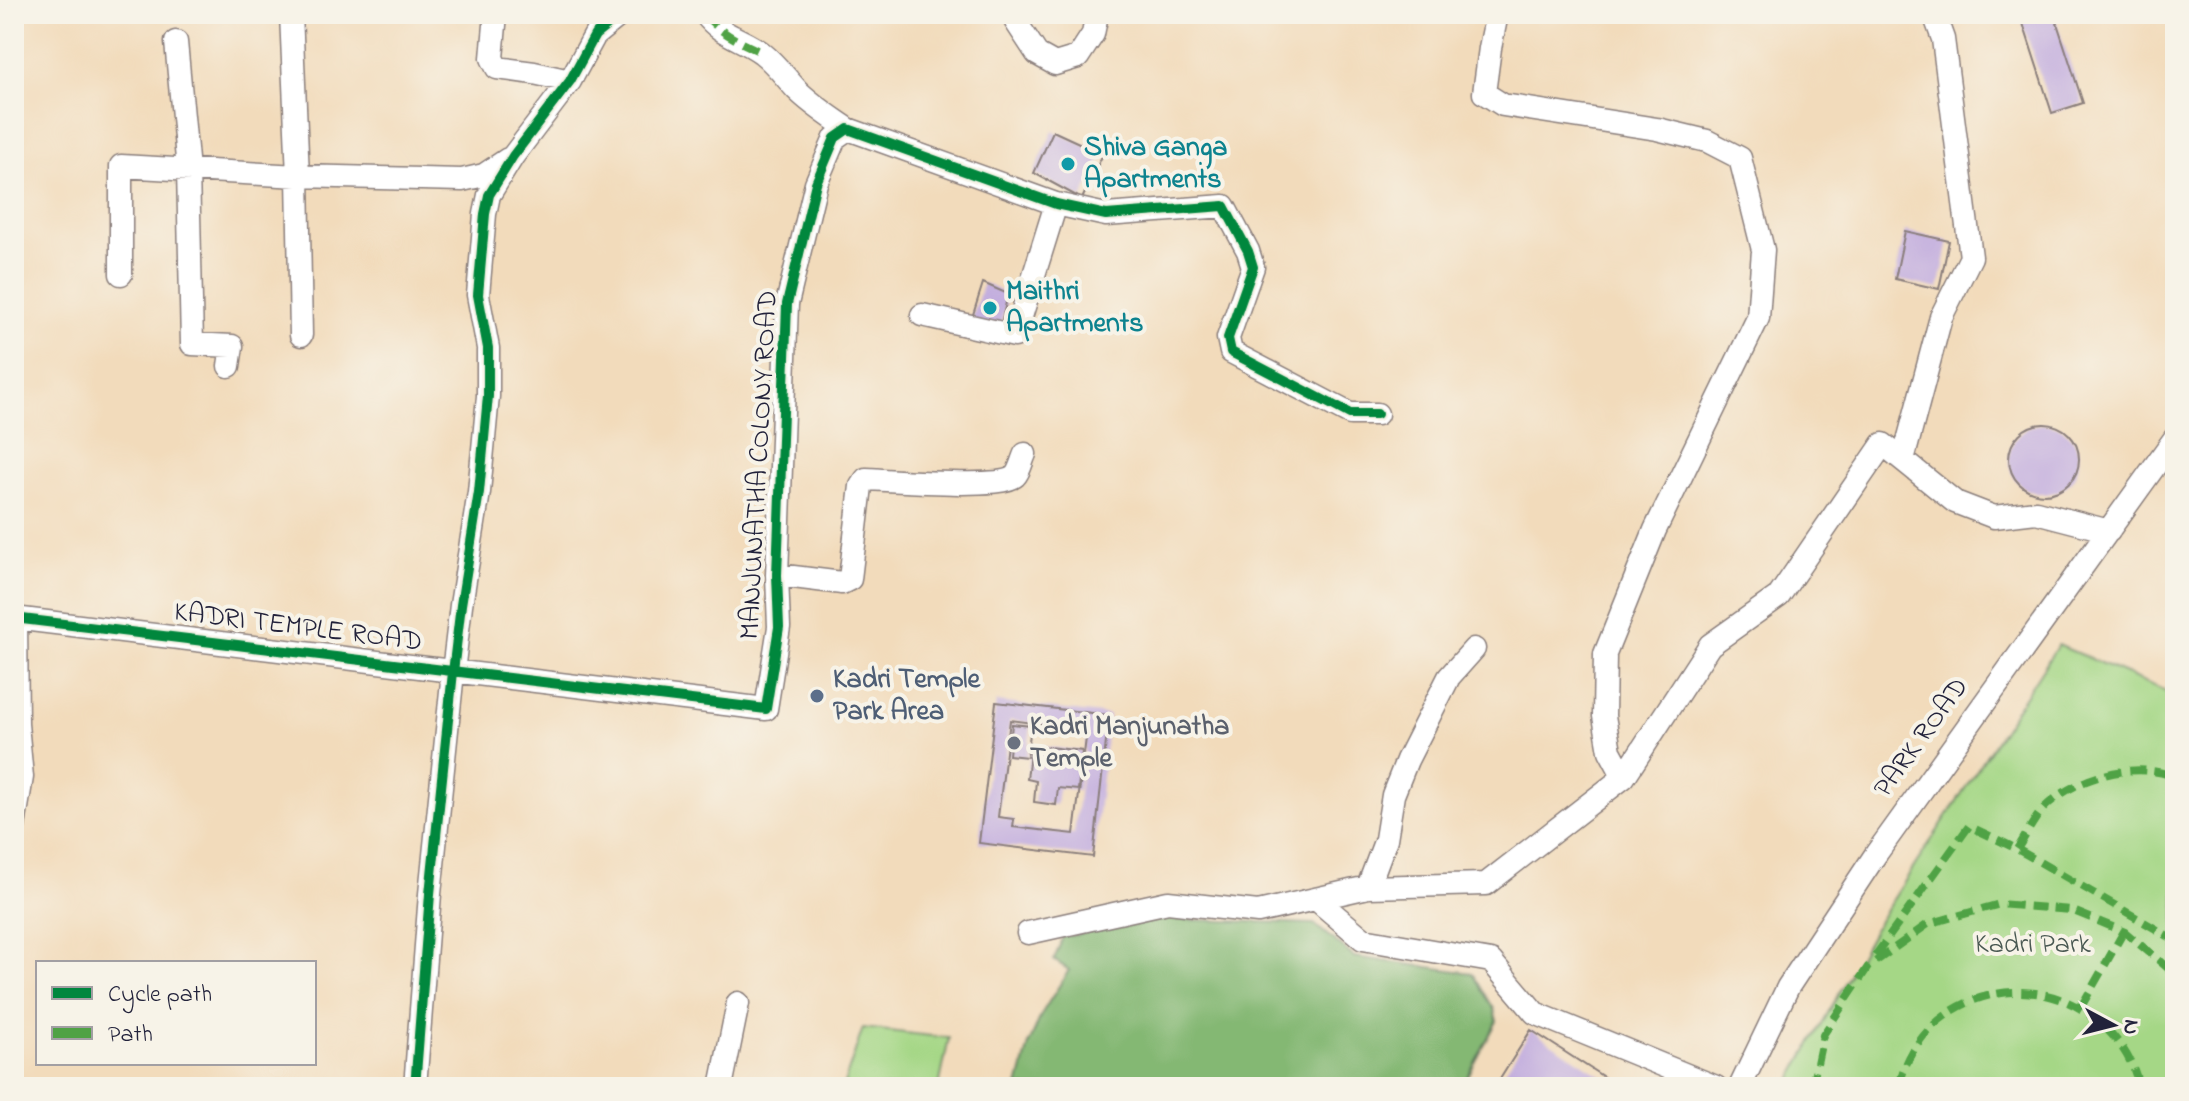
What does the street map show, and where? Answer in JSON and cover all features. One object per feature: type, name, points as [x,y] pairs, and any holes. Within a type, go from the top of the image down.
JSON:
[{"type":"street","points":[[291,14],[301,335]]},
{"type":"street","points":[[496,14],[492,58],[497,68],[570,81]]},
{"type":"street","points":[[415,1087],[430,894],[453,672],[479,492],[488,396],[488,348],[478,295],[485,214],[489,195],[513,156],[570,81],[595,35],[621,14]]},
{"type":"street","points":[[705,14],[711,23],[731,37],[768,58],[798,91],[848,129],[1056,204],[1106,215],[1224,206],[1253,267],[1228,338],[1231,352],[1350,414],[1377,414]]},
{"type":"street","points":[[1013,14],[1037,54],[1055,64],[1078,57],[1093,34],[1097,14]]},
{"type":"street","points":[[1497,14],[1484,93],[1503,105],[1657,129],[1707,141],[1740,158],[1763,250],[1758,318],[1655,530],[1605,654],[1604,716],[1610,751],[1624,777]]},
{"type":"street","points":[[1903,460],[1941,317],[1971,257],[1943,39],[1934,14]]},
{"type":"street","points":[[176,42],[188,170],[192,344],[232,346],[229,366]]},
{"type":"street","name":"MANJUNATHA COLONY ROAD","points":[[766,709],[779,627],[777,575],[787,304],[816,183],[835,138],[848,129]]},
{"type":"street","points":[[121,274],[121,166],[298,176],[462,180],[484,175],[513,156]]},
{"type":"street","points":[[922,315],[1015,336],[1056,204]]},
{"type":"street","name":"PARK ROAD","points":[[1740,1087],[1788,987],[1867,867],[2175,438]]},
{"type":"street","points":[[1028,933],[1168,902],[1258,912],[1368,887],[1486,884],[1624,777],[1710,645],[1779,596],[1883,444],[1955,502],[1994,517],[2036,512],[2109,531]]},
{"type":"street","points":[[777,575],[842,583],[850,579],[861,486],[866,479],[974,483],[1007,480],[1017,474],[1025,454]]},
{"type":"street","points":[[14,826],[22,777],[17,724],[15,618]]},
{"type":"street","name":"KADRI TEMPLE ROAD","points":[[15,618],[766,709]]},
{"type":"street","points":[[1368,887],[1386,839],[1393,795],[1407,760],[1449,677],[1474,649]]},
{"type":"street","points":[[1316,899],[1363,939],[1491,961],[1535,1013],[1716,1087]]},
{"type":"street","points":[[721,1087],[738,1003]]},
{"type":"green space","name":"Kadri Park","points":[[2058,645],[2175,695],[2175,1087],[1787,1087],[1879,921]]},
{"type":"green space","points":[[1167,919],[1314,924],[1354,957],[1472,973],[1494,1009],[1497,1021],[1462,1087],[1018,1087],[1029,1044],[1042,1013],[1069,970],[1054,960],[1063,937]]},
{"type":"green space","points":[[863,1028],[949,1038],[939,1087],[843,1087]]},
{"type":"building","points":[[2020,14],[2054,14],[2083,103],[2052,113]]},
{"type":"building","name":"Shiva Ganga Apartments","points":[[1053,131],[1103,154],[1082,199],[1034,173]]},
{"type":"building","points":[[1905,231],[1949,241],[1939,289],[1895,279]]},
{"type":"building","name":"Maithri Apartments","points":[[983,283],[1008,294],[1000,328],[971,321]]},
{"type":"building","points":[[2044,424],[2069,434],[2079,459],[2069,484],[2044,494],[2019,484],[2009,459],[2019,434]]},
{"type":"building","points":[[996,702],[1109,715],[1093,857],[979,843]],"holes":[[[1010,720],[1087,730],[1074,834],[1013,827],[1014,819],[998,817]]]},
{"type":"building","points":[[1012,724],[1031,726],[1027,757],[1009,755]]},
{"type":"building","points":[[1031,745],[1082,751],[1078,790],[1058,788],[1056,805],[1034,802],[1036,781],[1027,779]]},
{"type":"building","points":[[1531,1030],[1619,1087],[1495,1087]]},
{"type":"marked path","points":[[705,14],[722,31],[759,51]]},
{"type":"marked path","points":[[2017,849],[2045,807],[2073,787],[2124,771],[2142,770],[2175,777]]},
{"type":"marked path","points":[[1875,956],[1969,826],[2017,849],[2175,940]]},
{"type":"marked path","points":[[1812,1087],[1823,1035],[1868,967],[1928,924],[2000,904],[2071,910],[2125,932],[2175,974]]},
{"type":"marked path","points":[[2081,1007],[2127,926]]},
{"type":"marked path","points":[[1899,1087],[1910,1056],[1928,1030],[1952,1011],[1979,998],[2009,992],[2040,994],[2070,1003],[2098,1021],[2124,1051],[2139,1087]]},
{"type":"cycle path","points":[[415,1087],[430,894],[453,672],[479,492],[488,396],[488,348],[478,295],[485,214],[489,195],[513,156],[570,81],[595,35],[621,14]]},
{"type":"cycle path","points":[[14,618],[766,709],[779,627],[777,575],[787,304],[816,183],[835,138],[848,129],[1056,204],[1106,215],[1224,206],[1253,267],[1228,338],[1231,352],[1350,414],[1377,414]]},
{"type":"place","name":"Shiva Ganga Apartments","points":[[1068,164]]},
{"type":"place","name":"Maithri Apartments","points":[[990,308]]},
{"type":"place","name":"Kadri Temple Park Area","points":[[817,696]]},
{"type":"place","name":"Kadri Manjunatha Temple","points":[[1014,743]]}]
